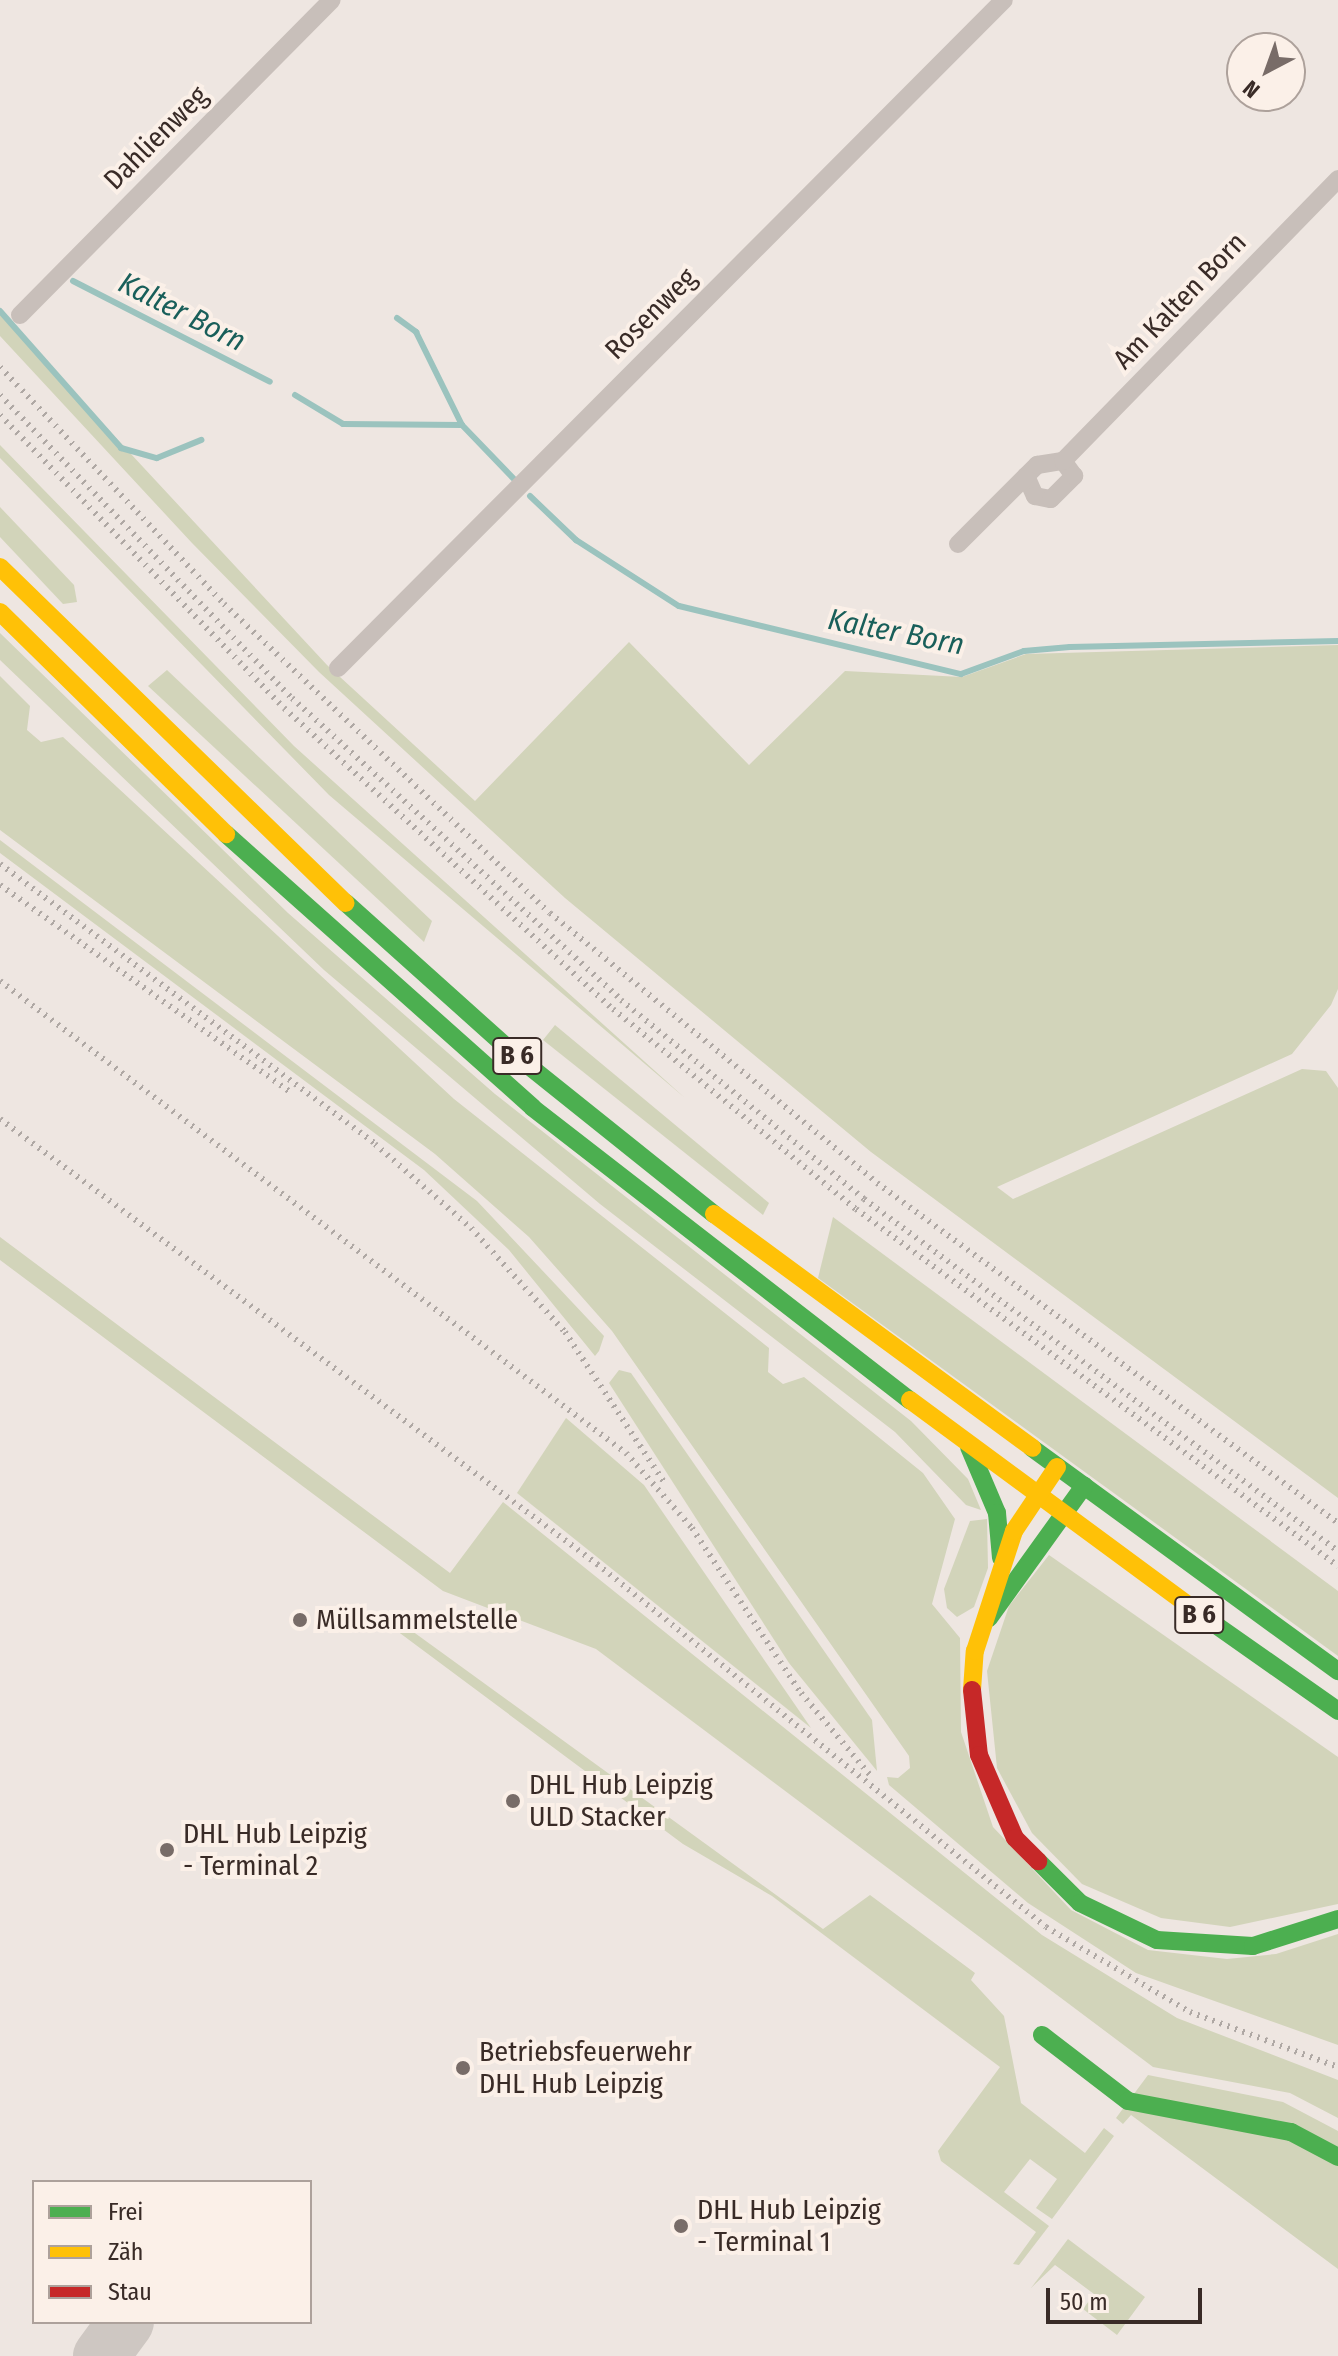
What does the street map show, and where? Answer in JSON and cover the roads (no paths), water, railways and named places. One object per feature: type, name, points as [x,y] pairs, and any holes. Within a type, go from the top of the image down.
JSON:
[{"type":"main road","name":"B 6","points":[[0,567],[269,834],[519,1058],[723,1222],[1338,1671]]},
{"type":"main road","name":"B 6","points":[[0,612],[385,981],[545,1118],[1062,1517],[1338,1711]]},
{"type":"main road","points":[[969,1447],[997,1513],[1001,1559]]},
{"type":"main road","points":[[1057,1467],[1001,1559],[979,1635],[971,1696],[989,1791],[1041,1871],[1080,1903],[1157,1940],[1206,1947],[1253,1946],[1338,1919]]},
{"type":"main road","points":[[979,1635],[1084,1486]]},
{"type":"main road","points":[[1042,2035],[1128,2101],[1291,2132],[1338,2157]]},
{"type":"street","name":"Dahlienweg","points":[[20,315],[332,0]]},
{"type":"street","name":"Rosenweg","points":[[338,668],[1004,0]]},
{"type":"street","name":"Am Kalten Born","points":[[958,544],[1037,465],[1063,461],[1338,179]]},
{"type":"street","points":[[1026,476],[1035,496],[1051,499],[1074,476],[1063,461]]},
{"type":"waterway","name":"Kalter Born","points":[[73,281],[270,382]]},
{"type":"waterway","points":[[0,311],[121,448],[157,458],[201,440]]},
{"type":"waterway","points":[[397,318],[416,332],[462,425]]},
{"type":"waterway","name":"Kalter Born","points":[[295,395],[343,424],[462,425],[513,478]]},
{"type":"waterway","name":"Kalter Born","points":[[530,496],[576,540],[679,606],[961,674],[1024,651],[1070,647],[1338,641]]},
{"type":"railway","points":[[0,367],[224,604],[550,913],[877,1183],[1338,1523]]},
{"type":"railway","points":[[0,395],[292,698],[621,1000],[864,1199],[1338,1551]]},
{"type":"railway","points":[[0,415],[284,708],[613,1009],[856,1209],[1338,1566]]},
{"type":"railway","points":[[0,864],[375,1144],[471,1228],[565,1332],[664,1482]]},
{"type":"railway","points":[[0,885],[290,1092]]},
{"type":"railway","points":[[0,981],[626,1453],[692,1528],[801,1693],[870,1775]]},
{"type":"railway","points":[[0,1119],[597,1564],[1046,1927],[1190,2012],[1338,2067]]},
{"type":"place","name":"Müllsammelstelle","points":[[300,1620]]},
{"type":"place","name":"DHL Hub Leipzig ULD Stacker","points":[[513,1801]]},
{"type":"place","name":"DHL Hub Leipzig - Terminal 2","points":[[167,1850]]},
{"type":"place","name":"Betriebsfeuerwehr DHL Hub Leipzig","points":[[463,2068]]},
{"type":"place","name":"DHL Hub Leipzig - Terminal 1","points":[[681,2226]]}]
